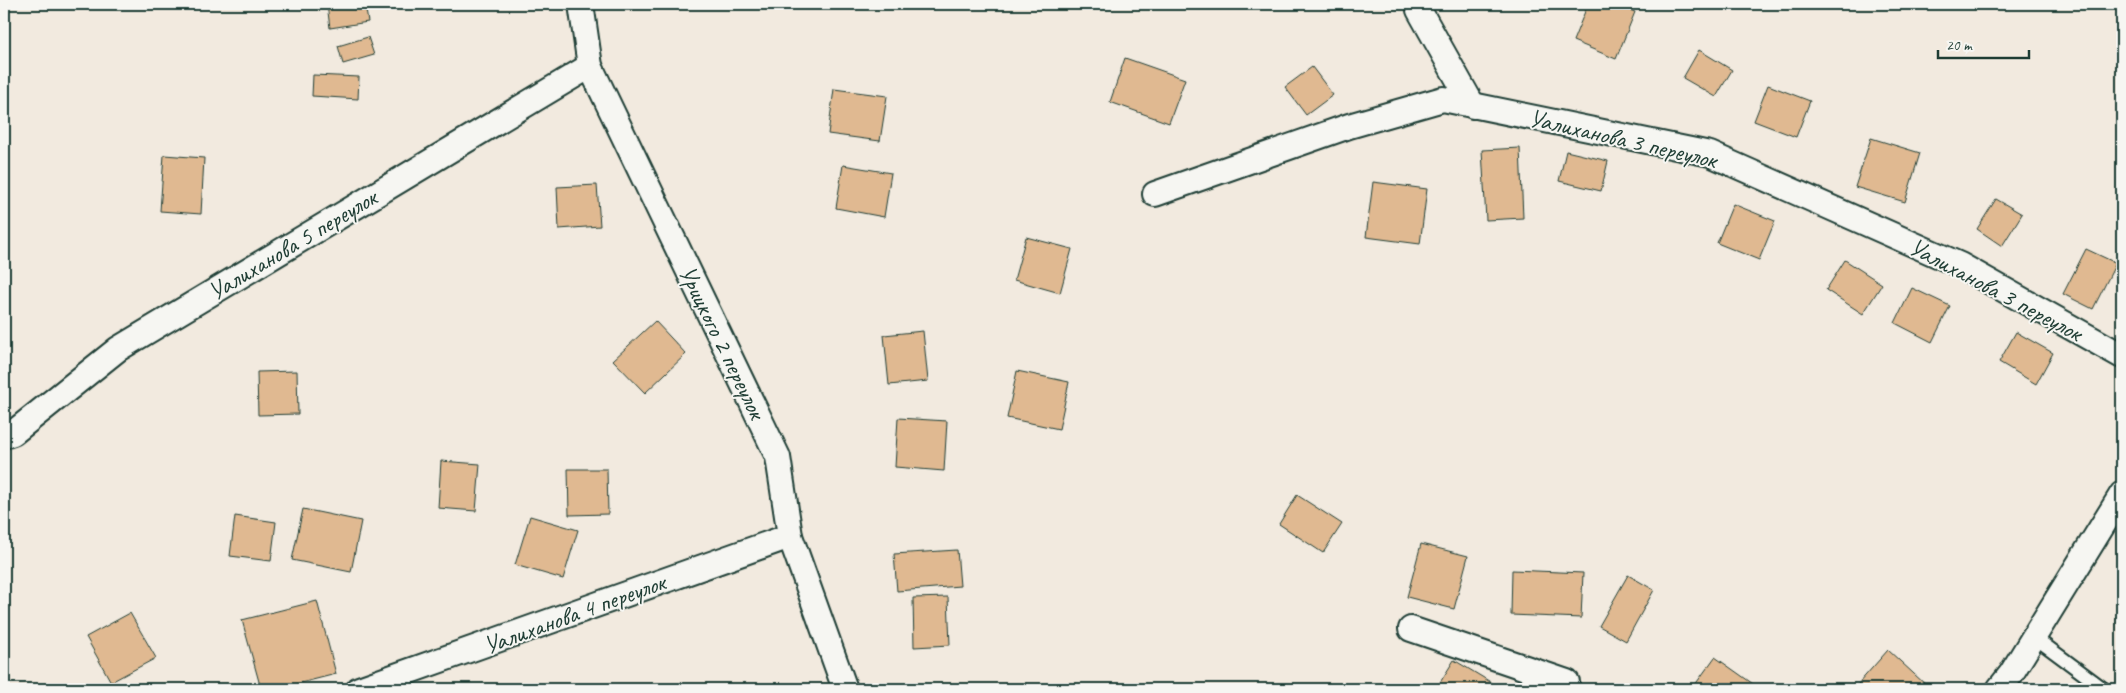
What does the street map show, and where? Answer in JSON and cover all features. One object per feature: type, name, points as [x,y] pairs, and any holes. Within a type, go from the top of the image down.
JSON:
[{"type":"street","name":"Урицкого 2 переулок","points":[[580,4],[590,66],[778,457],[790,536],[845,689]]},
{"type":"street","points":[[1422,4],[1418,10],[1473,106]]},
{"type":"street","name":"Уалиханова 5 переулок","points":[[4,436],[13,433],[118,349],[590,66]]},
{"type":"street","name":"Уалиханова 3 переулок","points":[[1155,194],[1349,126],[1443,99],[1710,154],[1960,265],[2122,356]]},
{"type":"street","points":[[1999,689],[2011,674],[2122,494]]},
{"type":"street","name":"Уалиханова 4 переулок","points":[[359,689],[790,536]]},
{"type":"street","points":[[1411,629],[1567,682],[1567,689]]},
{"type":"lane","points":[[2034,637],[2104,689]]},
{"type":"building","points":[[327,4],[365,4],[368,22],[330,28]]},
{"type":"building","points":[[1588,4],[1614,4],[1635,12],[1616,59],[1573,41]]},
{"type":"building","points":[[368,37],[374,55],[343,64],[338,46]]},
{"type":"building","points":[[1699,50],[1732,70],[1716,97],[1683,78]]},
{"type":"building","points":[[1125,58],[1185,79],[1169,123],[1110,102]]},
{"type":"building","points":[[1312,67],[1333,95],[1306,115],[1285,87]]},
{"type":"building","points":[[313,75],[359,77],[358,99],[312,96]]},
{"type":"building","points":[[1768,85],[1810,101],[1796,137],[1754,121]]},
{"type":"building","points":[[834,89],[887,96],[880,141],[828,134]]},
{"type":"building","points":[[1871,138],[1920,153],[1905,202],[1855,187]]},
{"type":"building","points":[[1520,148],[1523,218],[1486,220],[1482,150]]},
{"type":"building","points":[[1566,151],[1608,161],[1601,191],[1559,181]]},
{"type":"building","points":[[164,155],[204,158],[201,214],[160,211]]},
{"type":"building","points":[[843,165],[891,173],[884,217],[836,208]]},
{"type":"building","points":[[1373,182],[1427,189],[1420,244],[1366,237]]},
{"type":"building","points":[[597,185],[600,226],[559,229],[557,187]]},
{"type":"building","points":[[1996,199],[2022,214],[2002,246],[1977,229]]},
{"type":"building","points":[[1733,204],[1775,221],[1759,260],[1717,243]]},
{"type":"building","points":[[1026,237],[1072,249],[1060,293],[1014,280]]},
{"type":"building","points":[[2086,249],[2116,263],[2093,309],[2063,294]]},
{"type":"building","points":[[1845,260],[1882,284],[1863,314],[1826,290]]},
{"type":"building","points":[[1912,288],[1950,306],[1932,342],[1895,323]]},
{"type":"building","points":[[655,321],[686,354],[645,393],[613,360]]},
{"type":"building","points":[[923,331],[928,381],[889,385],[884,335]]},
{"type":"building","points":[[2016,332],[2053,353],[2036,384],[1999,362]]},
{"type":"building","points":[[297,371],[298,414],[258,415],[257,372]]},
{"type":"building","points":[[1017,371],[1069,382],[1059,429],[1007,418]]},
{"type":"building","points":[[898,418],[947,421],[944,471],[895,467]]},
{"type":"building","points":[[441,461],[480,464],[476,511],[438,508]]},
{"type":"building","points":[[568,469],[607,469],[608,514],[569,515]]},
{"type":"building","points":[[1297,495],[1342,524],[1323,553],[1279,524]]},
{"type":"building","points":[[303,509],[361,521],[351,572],[292,560]]},
{"type":"building","points":[[235,516],[276,522],[271,561],[230,556]]},
{"type":"building","points":[[530,516],[578,530],[563,579],[515,565]]},
{"type":"building","points":[[1421,544],[1468,556],[1454,609],[1407,597]]},
{"type":"building","points":[[957,550],[960,586],[897,591],[894,554]]},
{"type":"building","points":[[1512,570],[1583,573],[1581,618],[1511,615]]},
{"type":"building","points":[[1628,575],[1654,590],[1626,641],[1599,626]]},
{"type":"building","points":[[948,597],[950,645],[914,647],[913,598]]},
{"type":"building","points":[[317,601],[336,674],[277,689],[261,689],[242,620]]},
{"type":"building","points":[[130,613],[156,658],[111,682],[86,637]]},
{"type":"building","points":[[1888,650],[1926,685],[1922,689],[1863,689],[1858,684]]},
{"type":"building","points":[[1715,657],[1756,686],[1754,689],[1692,689]]},
{"type":"building","points":[[1454,660],[1502,689],[1436,689]]}]
